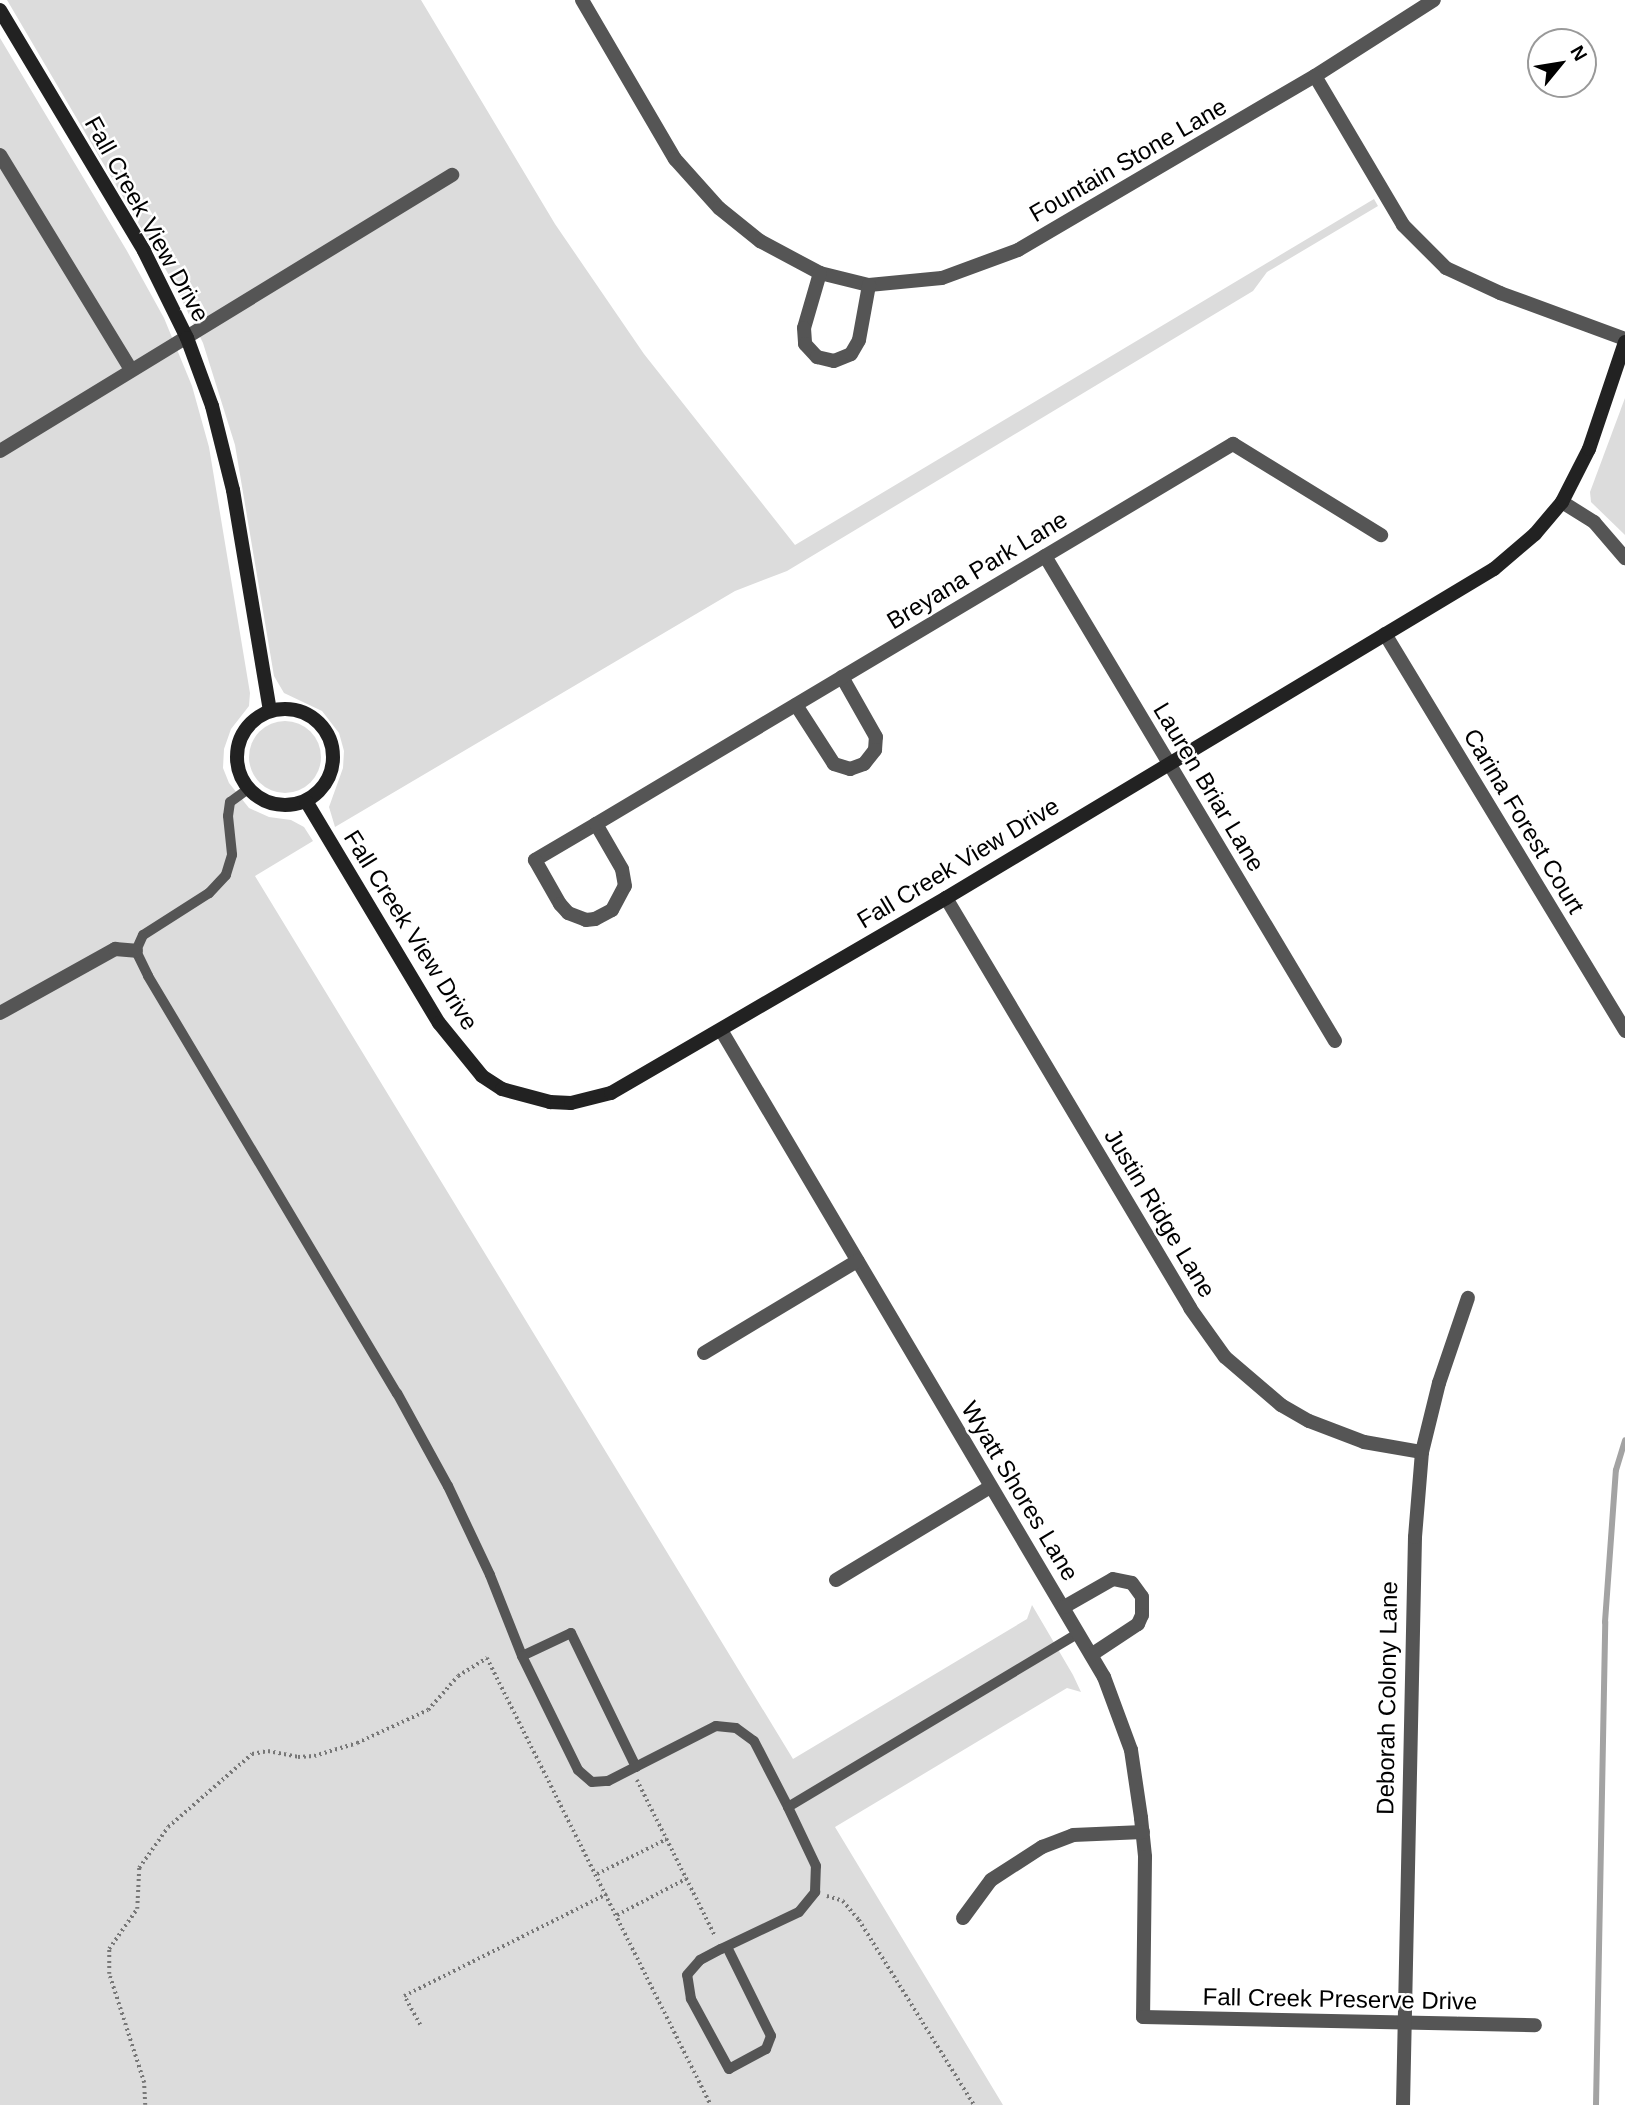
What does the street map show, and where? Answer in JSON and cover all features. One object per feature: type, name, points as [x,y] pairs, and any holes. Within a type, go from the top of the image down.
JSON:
[{"type":"street","name":"Fountain Stone Lane","points":[[582,0],[676,159],[719,208],[760,241],[820,273],[869,285],[942,278],[1018,250],[1315,76],[1434,0]]},
{"type":"street","name":"Fall Creek View Drive","points":[[0,10],[144,251],[187,338],[212,406],[233,490],[270,711]]},
{"type":"street","points":[[1315,76],[1403,225],[1446,268],[1500,293],[1625,340]]},
{"type":"street","points":[[0,155],[131,370]]},
{"type":"street","points":[[0,451],[452,175]]},
{"type":"street","points":[[820,273],[804,328],[805,344],[817,357],[834,361],[851,354],[859,340],[869,285]]},
{"type":"street","name":"Fall Creek View Drive","points":[[306,801],[439,1023],[482,1076],[502,1089],[550,1102],[591,1100],[628,1084],[946,898],[1494,569],[1535,534],[1562,502],[1589,449],[1625,340]]},
{"type":"street","name":"Breyana Park Lane","points":[[596,824],[622,869],[625,886],[612,910],[595,919],[586,920],[568,912],[560,904],[535,860],[1233,444],[1381,535]]},
{"type":"street","points":[[1562,502],[1594,522],[1625,558]]},
{"type":"street","name":"Lauren Briar Lane","points":[[1045,556],[1335,1041]]},
{"type":"street","name":"Carina Forest Court","points":[[1385,634],[1625,1031]]},
{"type":"street","points":[[796,705],[834,765],[850,769],[864,764],[875,750],[876,737],[842,677]]},
{"type":"street","points":[[286,709],[302,712],[316,720],[332,747],[333,763],[328,779],[319,792],[306,801],[291,806],[275,805],[260,799],[248,789],[240,775],[239,744],[245,730],[256,719],[270,711],[286,709]]},
{"type":"street","name":"Justin Ridge Lane","points":[[946,898],[1190,1308],[1225,1357],[1281,1405],[1309,1422],[1364,1442],[1422,1452]]},
{"type":"street","points":[[0,1013],[115,949],[136,950]]},
{"type":"street","name":"Wyatt Shores Lane","points":[[721,1030],[1104,1677],[1131,1750],[1143,1832],[1143,2017]]},
{"type":"street","points":[[704,1353],[857,1261]]},
{"type":"street","name":"Deborah Colony Lane","points":[[1403,2105],[1411,1597],[1422,1452],[1439,1383],[1468,1298]]},
{"type":"street","points":[[836,1580],[990,1487]]},
{"type":"street","points":[[1064,1607],[1113,1579],[1132,1583],[1142,1597],[1142,1615],[1138,1624],[1091,1654]]},
{"type":"street","points":[[963,1918],[990,1880],[1042,1846],[1073,1835],[1143,1832]]},
{"type":"street","name":"Fall Creek Preserve Drive","points":[[1143,2017],[1535,2025]]},
{"type":"lane","points":[[248,789],[230,802],[228,816],[232,855],[226,875],[209,893],[143,935],[136,950],[148,976],[329,1276],[448,1486],[490,1575],[522,1656],[578,1770],[592,1782],[608,1781],[716,1726],[736,1728],[754,1741],[816,1866],[815,1892],[799,1912],[724,1948],[689,1970],[686,1982],[691,1999],[729,2069],[766,2049],[771,2036],[724,1948]]},
{"type":"lane","points":[[522,1656],[571,1633],[633,1768]]},
{"type":"lane","points":[[788,1807],[1079,1633]]},
{"type":"path","points":[[145,2105],[144,2082],[109,1974],[109,1949],[136,1909],[139,1868],[168,1828],[253,1754],[268,1751],[298,1757],[314,1756],[357,1743],[428,1710],[458,1676],[487,1658],[711,2105]]},
{"type":"path","points":[[633,1768],[687,1880],[724,1948]]},
{"type":"path","points":[[596,1874],[667,1839]]},
{"type":"path","points":[[616,1915],[687,1880]]},
{"type":"path","points":[[815,1892],[843,1901],[859,1920],[974,2105]]},
{"type":"path","points":[[420,2025],[404,1996],[607,1894]]},
{"type":"shaded area","points":[[7,0],[421,0],[555,224],[644,354],[795,545],[1374,199],[1378,206],[1267,272],[1253,291],[787,571],[735,591],[335,827],[329,807],[343,768],[344,751],[339,733],[322,711],[284,693],[274,676],[235,445],[203,343],[173,282]]},
{"type":"shaded area","points":[[0,38],[164,318],[192,386],[209,447],[250,693],[249,706],[231,729],[224,749],[223,768],[229,783],[249,808],[269,817],[291,820],[304,827],[313,841],[255,876],[793,1759],[1027,1619],[1032,1605],[1073,1675],[1081,1692],[1067,1688],[835,1827],[1003,2105],[0,2105]]},
{"type":"shaded area","points":[[1625,398],[1625,535],[1591,502],[1590,492]]},
{"type":"shaded area","points":[[285,721],[305,727],[315,737],[321,757],[315,777],[305,787],[285,793],[265,787],[255,777],[249,757],[255,737],[265,727]]},
{"type":"waterway","points":[[1596,2105],[1605,1622],[1616,1470],[1625,1440]]}]
